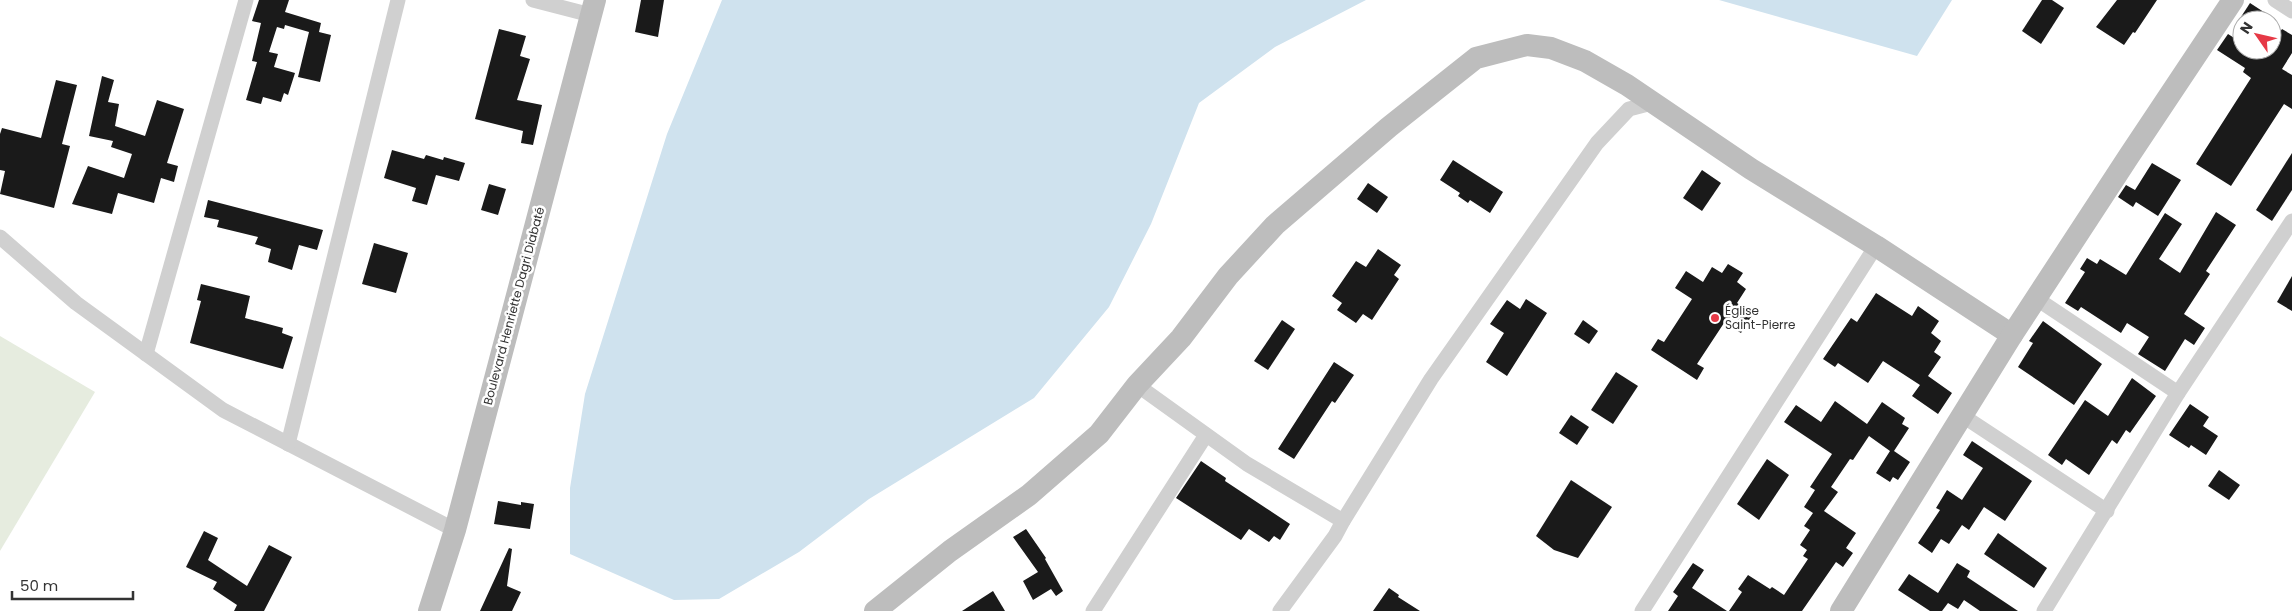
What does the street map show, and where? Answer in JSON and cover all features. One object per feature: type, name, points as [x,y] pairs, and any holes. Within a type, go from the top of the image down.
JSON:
[{"type":"street","points":[[146,354],[246,0]]},
{"type":"street","points":[[288,444],[398,0]]},
{"type":"street","points":[[534,0],[593,8]]},
{"type":"street","points":[[1841,611],[2012,335],[2233,0]]},
{"type":"street","points":[[2275,0],[2292,11]]},
{"type":"street","name":"Boulevard Henriette Dagri Diabaté","points":[[429,611],[455,530],[593,8]]},
{"type":"street","points":[[875,611],[950,550],[1036,489],[1099,434],[1137,385],[1181,338],[1228,276],[1275,225],[1389,127],[1476,58],[1527,45],[1551,48],[1585,61],[2012,335]]},
{"type":"street","points":[[1280,611],[1335,536],[1431,379],[1597,143],[1628,109],[1652,103]]},
{"type":"street","points":[[2044,611],[2178,393],[2292,221]]},
{"type":"street","points":[[0,236],[57,288],[223,410],[455,530]]},
{"type":"street","points":[[1642,611],[1876,246]]},
{"type":"street","points":[[2037,299],[2178,393]]},
{"type":"street","points":[[1137,385],[1247,464],[1343,521]]},
{"type":"street","points":[[1963,416],[2107,511]]},
{"type":"street","points":[[1093,611],[1206,435]]},
{"type":"shaded area","points":[[0,336],[95,392],[0,551]]},
{"type":"water","points":[[722,0],[1366,0],[1275,47],[1199,103],[1151,224],[1109,307],[1034,398],[869,499],[799,552],[719,599],[674,600],[570,554],[570,488],[585,394],[667,134]]},
{"type":"water","points":[[1719,0],[1952,0],[1917,56]]},
{"type":"building","points":[[259,0],[289,0],[285,12],[321,23],[319,32],[331,35],[320,82],[298,77],[309,32],[285,25],[284,29],[277,27],[269,52],[278,54],[274,67],[295,73],[288,95],[284,93],[281,102],[263,97],[261,104],[246,100],[257,62],[252,61],[261,23],[252,21]]},
{"type":"building","points":[[641,0],[664,0],[658,37],[635,32]]},
{"type":"building","points":[[2042,0],[2052,0],[2064,8],[2041,44],[2022,31]]},
{"type":"building","points":[[2117,0],[2157,0],[2135,33],[2133,32],[2124,45],[2096,27]]},
{"type":"building","points":[[2250,3],[2261,10],[2245,10]]},
{"type":"building","points":[[499,29],[526,36],[520,56],[530,59],[517,100],[542,105],[533,145],[521,143],[523,131],[475,119]]},
{"type":"building","points":[[2282,29],[2292,35],[2292,53],[2282,69],[2292,75],[2292,109],[2284,104],[2231,186],[2196,164],[2251,78],[2243,72],[2245,68],[2233,60],[2282,60]]},
{"type":"building","points":[[2228,34],[2232,37],[2232,60],[2217,50]]},
{"type":"building","points":[[102,76],[114,80],[108,102],[119,104],[115,126],[145,136],[157,100],[184,109],[167,163],[178,166],[174,182],[161,178],[154,203],[118,193],[112,214],[72,204],[88,166],[124,178],[132,154],[111,147],[113,141],[89,136]]},
{"type":"building","points":[[56,80],[77,85],[62,144],[70,146],[54,208],[0,194],[5,171],[0,170],[0,134],[2,128],[41,138]]},
{"type":"building","points":[[392,150],[424,159],[426,155],[443,160],[444,157],[465,163],[459,181],[436,175],[427,205],[412,201],[416,188],[384,178]]},
{"type":"building","points":[[2292,153],[2292,190],[2272,221],[2256,210]]},
{"type":"building","points":[[1453,160],[1503,192],[1490,213],[1470,200],[1468,203],[1458,196],[1460,193],[1440,180]]},
{"type":"building","points":[[2152,163],[2181,180],[2158,216],[2136,202],[2133,207],[2118,197],[2126,185],[2135,190]]},
{"type":"building","points":[[1702,170],[1721,183],[1702,211],[1683,198]]},
{"type":"building","points":[[1368,183],[1388,197],[1377,213],[1357,199]]},
{"type":"building","points":[[489,184],[506,189],[498,215],[481,210]]},
{"type":"building","points":[[208,200],[323,230],[317,250],[299,245],[292,270],[268,262],[271,249],[255,244],[258,237],[217,227],[219,220],[204,217]]},
{"type":"building","points":[[2216,212],[2236,225],[2206,271],[2210,274],[2184,314],[2205,328],[2194,345],[2185,339],[2165,371],[2138,354],[2149,337],[2127,323],[2121,333],[2081,307],[2078,311],[2065,303],[2085,272],[2080,269],[2087,258],[2097,264],[2100,259],[2126,275],[2165,213],[2182,224],[2159,259],[2180,273]]},
{"type":"building","points":[[374,243],[408,253],[396,293],[362,284]]},
{"type":"building","points":[[1378,249],[1401,265],[1394,275],[1399,279],[1372,320],[1363,314],[1356,323],[1337,310],[1342,303],[1332,296],[1356,261],[1366,267]]},
{"type":"building","name":"Église Saint-Pierre","points":[[1728,264],[1743,273],[1737,282],[1746,289],[1737,303],[1753,314],[1741,333],[1724,323],[1697,364],[1704,368],[1697,380],[1651,350],[1658,339],[1664,342],[1692,299],[1675,288],[1686,271],[1703,282],[1712,267],[1722,273]]},
{"type":"building","points":[[2292,276],[2292,311],[2277,302]]},
{"type":"building","points":[[201,284],[250,296],[245,318],[283,328],[282,333],[293,337],[283,369],[190,343],[201,301],[197,300]]},
{"type":"building","points":[[1876,293],[1912,316],[1918,306],[1939,321],[1931,333],[1941,341],[1934,352],[1941,357],[1928,376],[1952,393],[1938,414],[1912,396],[1920,385],[1883,361],[1868,383],[1838,363],[1835,367],[1823,359],[1851,318],[1857,322]]},
{"type":"building","points":[[1526,299],[1547,313],[1507,376],[1486,362],[1504,333],[1490,324],[1507,300],[1520,309]]},
{"type":"building","points":[[1282,320],[1295,329],[1268,370],[1254,361]]},
{"type":"building","points":[[1583,320],[1598,331],[1589,344],[1574,334]]},
{"type":"building","points":[[2043,321],[2102,364],[2074,405],[2018,367],[2033,343],[2029,341]]},
{"type":"building","points":[[1334,362],[1354,375],[1335,403],[1332,401],[1294,459],[1278,449]]},
{"type":"building","points":[[1616,372],[1638,386],[1613,424],[1591,410]]},
{"type":"building","points":[[2132,378],[2156,396],[2130,433],[2126,430],[2117,444],[2112,440],[2089,475],[2066,459],[2062,465],[2048,455],[2085,400],[2108,416]]},
{"type":"building","points":[[1835,401],[1867,424],[1882,402],[1905,418],[1902,424],[1909,428],[1894,451],[1910,462],[1898,480],[1893,477],[1890,482],[1876,473],[1890,451],[1869,436],[1853,460],[1850,459],[1831,487],[1838,492],[1824,511],[1856,533],[1846,548],[1853,553],[1843,567],[1836,562],[1802,611],[1729,611],[1742,592],[1738,589],[1748,575],[1770,589],[1772,587],[1784,595],[1808,559],[1803,556],[1807,550],[1800,545],[1810,530],[1804,526],[1813,513],[1804,507],[1815,490],[1810,487],[1832,454],[1784,422],[1796,405],[1821,422]]},
{"type":"building","points":[[2190,404],[2209,417],[2203,426],[2218,436],[2206,455],[2191,445],[2189,448],[2169,435]]},
{"type":"building","points":[[1571,415],[1589,427],[1577,445],[1559,433]]},
{"type":"building","points":[[1972,441],[2032,481],[2005,521],[1984,507],[1969,530],[1962,525],[1949,544],[1941,539],[1932,553],[1918,543],[1940,510],[1936,508],[1947,490],[1962,500],[1983,468],[1963,455]]},
{"type":"building","points":[[1767,459],[1789,475],[1759,520],[1737,504]]},
{"type":"building","points":[[1201,461],[1226,478],[1225,481],[1290,524],[1280,540],[1274,536],[1269,542],[1249,529],[1241,540],[1176,498]]},
{"type":"building","points":[[2219,470],[2240,485],[2229,500],[2208,486]]},
{"type":"building","points":[[1571,480],[1612,507],[1578,558],[1554,550],[1536,536]]},
{"type":"building","points":[[498,501],[521,505],[521,502],[534,504],[530,529],[494,524]]},
{"type":"building","points":[[1026,529],[1046,558],[1063,591],[1056,596],[1051,589],[1033,600],[1023,581],[1038,572],[1013,537]]},
{"type":"building","points":[[204,531],[218,538],[208,560],[247,586],[269,545],[292,557],[264,611],[234,611],[237,605],[213,589],[217,582],[186,567]]},
{"type":"building","points":[[1998,533],[2047,568],[2034,588],[1984,554]]},
{"type":"building","points":[[509,548],[512,549],[507,586],[521,592],[512,611],[480,611]]},
{"type":"building","points":[[1693,563],[1704,570],[1692,588],[1727,611],[1668,611],[1678,596],[1673,592]]},
{"type":"building","points":[[1957,563],[1970,571],[1967,577],[2018,611],[1980,611],[1964,600],[1958,609],[1948,603],[1942,611],[1930,611],[1898,590],[1909,574],[1938,593]]},
{"type":"building","points":[[1389,588],[1399,595],[1398,597],[1420,611],[1373,611]]},
{"type":"building","points":[[993,591],[1005,611],[962,611]]},
{"type":"place","name":"Église Saint-Pierre","points":[[1715,318]]}]
